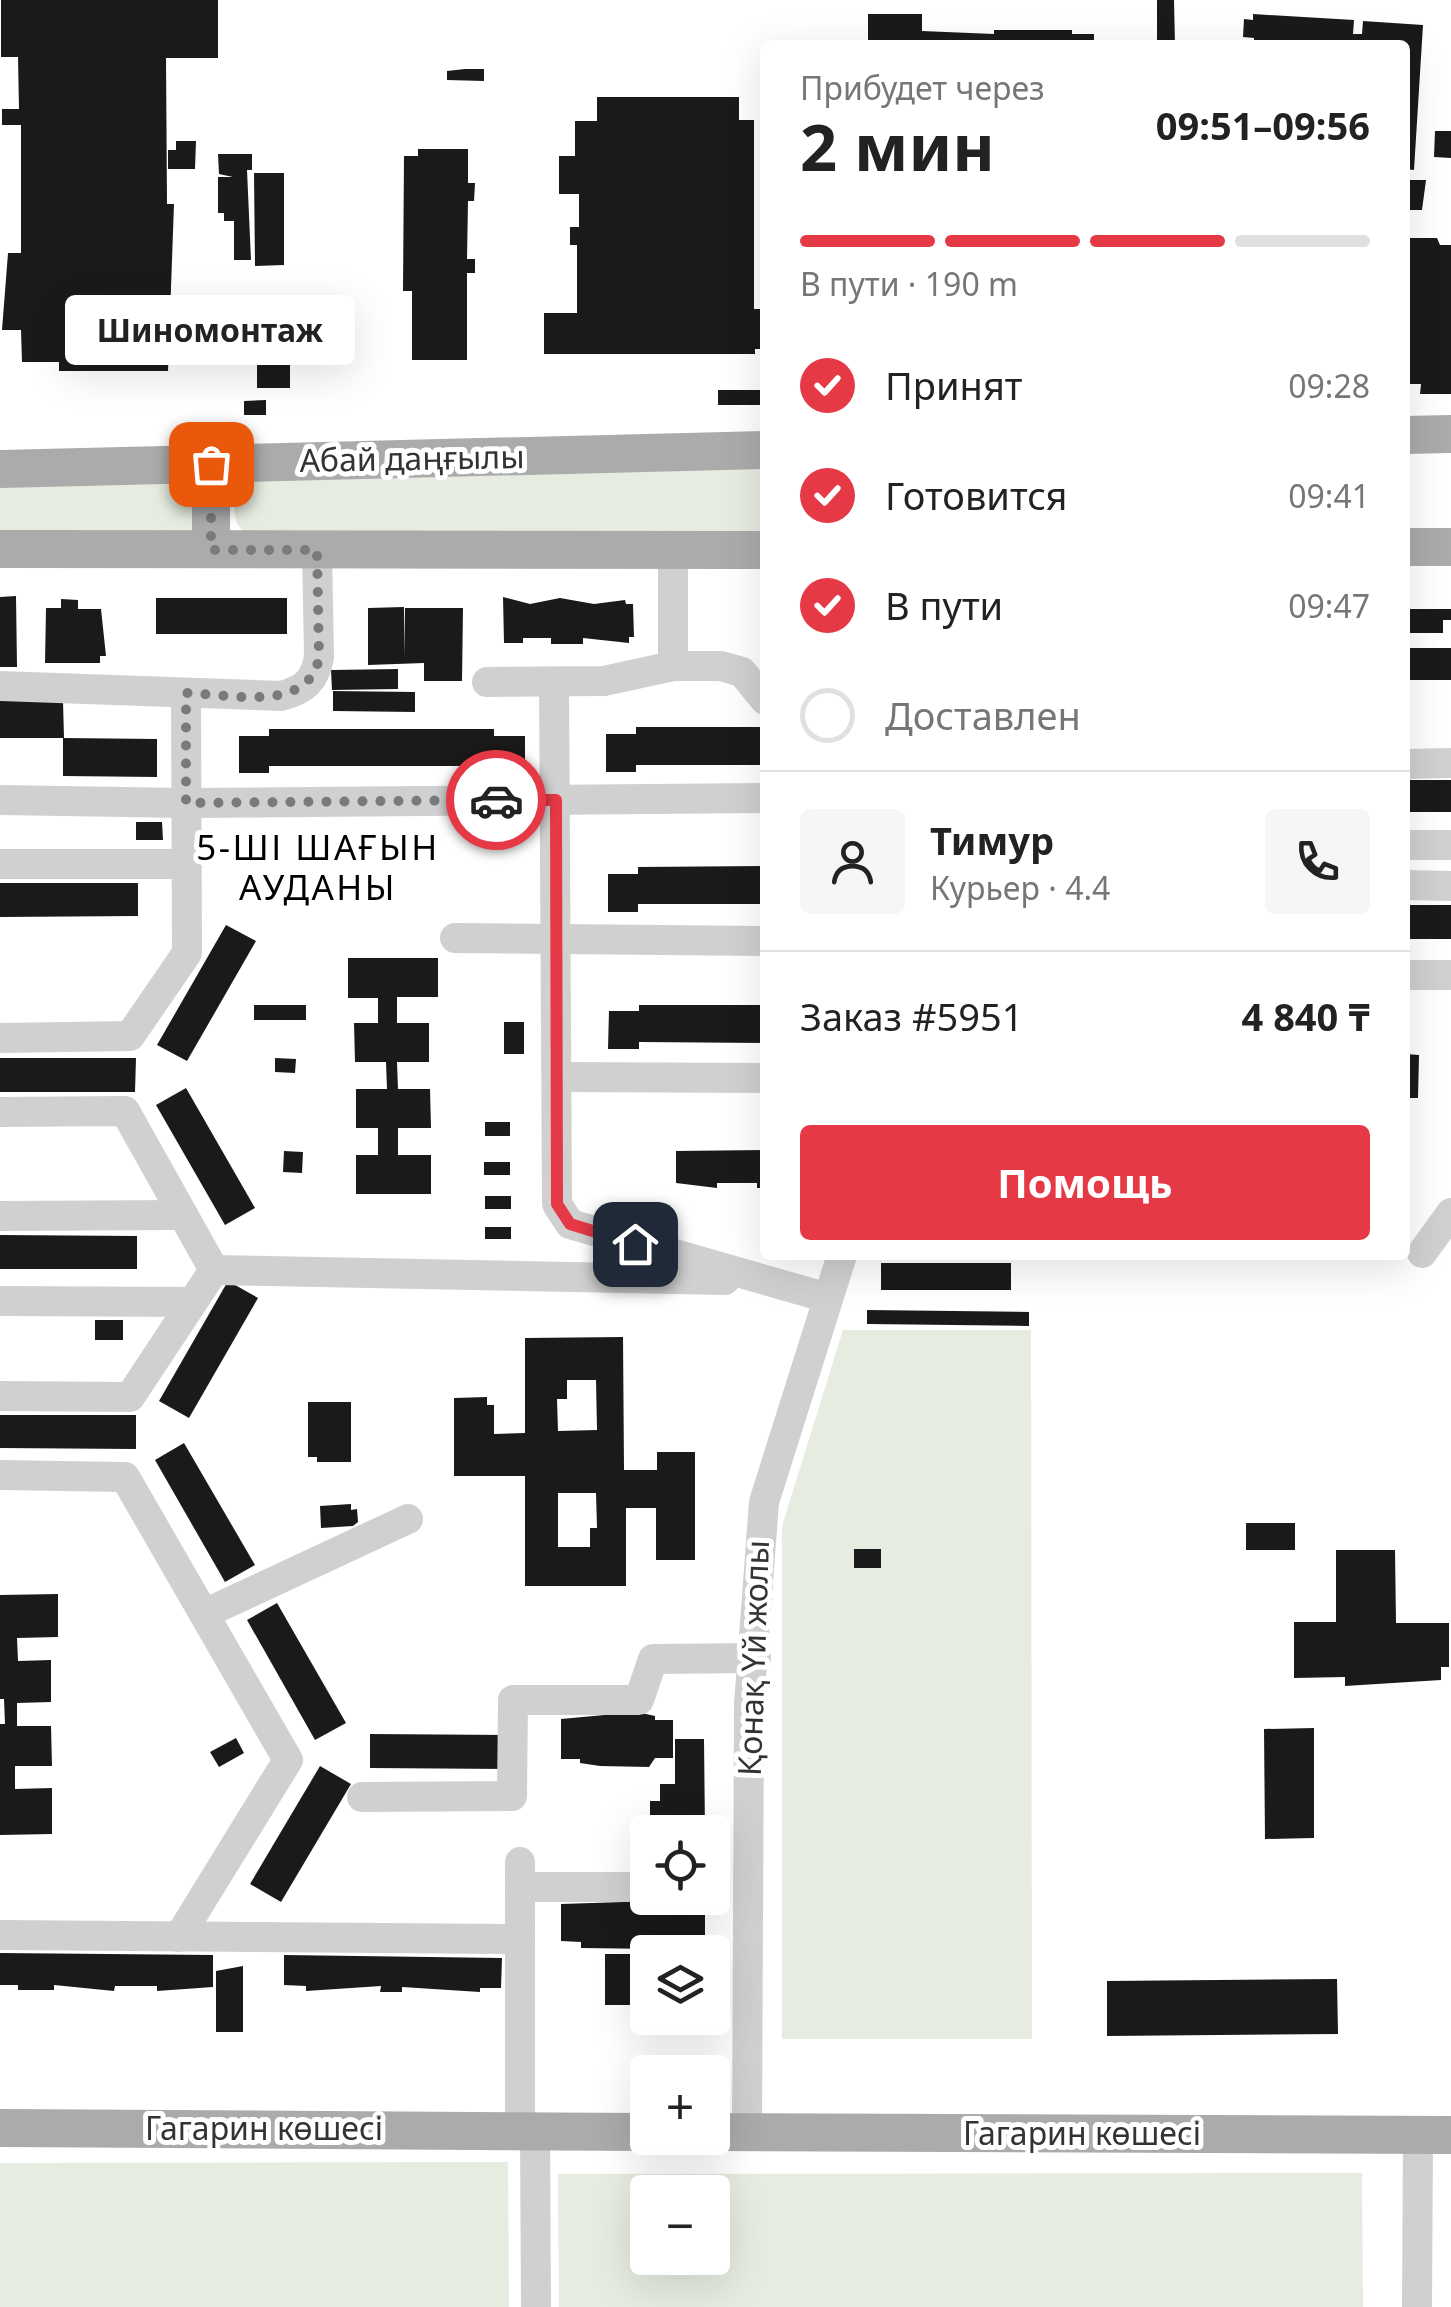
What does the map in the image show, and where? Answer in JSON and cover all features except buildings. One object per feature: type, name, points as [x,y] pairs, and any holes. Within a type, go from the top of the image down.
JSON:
[{"type":"main road","points":[[1410,435],[1451,434]]},
{"type":"main road","name":"Абай даңғылы","points":[[0,469],[760,450]]},
{"type":"main road","points":[[211,464],[211,550]]},
{"type":"main road","points":[[1410,548],[1451,547]]},
{"type":"main road","points":[[0,549],[760,550]]},
{"type":"main road","name":"Гагарин көшесі","points":[[0,2128],[630,2132]]},
{"type":"main road","name":"Гагарин көшесі","points":[[730,2132],[1435,2136]]},
{"type":"street","points":[[0,686],[281,696],[298,692],[310,682],[319,657],[317,550]]},
{"type":"street","points":[[673,550],[673,666]]},
{"type":"street","points":[[487,682],[640,677],[673,666],[721,666],[742,672],[760,694]]},
{"type":"street","points":[[554,682],[557,1204],[570,1224],[828,1298]]},
{"type":"street","points":[[0,1038],[130,1036],[187,953],[186,693]]},
{"type":"street","points":[[1410,764],[1451,763]]},
{"type":"street","points":[[0,800],[186,803],[760,798]]},
{"type":"street","points":[[1410,845],[1451,845]]},
{"type":"street","points":[[0,864],[186,864]]},
{"type":"street","points":[[1410,885],[1451,886]]},
{"type":"street","points":[[455,938],[760,941]]},
{"type":"street","points":[[1410,976],[1451,975]]},
{"type":"street","points":[[558,1077],[760,1078]]},
{"type":"street","points":[[0,1112],[126,1111],[214,1270]]},
{"type":"street","points":[[1426,1253],[1451,1214]]},
{"type":"street","points":[[0,1216],[183,1215]]},
{"type":"street","name":"Қонақ Үй жолы","points":[[730,2132],[749,1704],[756,1658],[764,1502],[840,1260]]},
{"type":"street","points":[[214,1270],[758,1279]]},
{"type":"street","points":[[0,1396],[130,1397],[214,1270]]},
{"type":"street","points":[[0,1301],[192,1302]]},
{"type":"street","points":[[0,1475],[126,1477],[288,1760],[179,1937]]},
{"type":"street","points":[[204,1614],[408,1519]]},
{"type":"street","points":[[362,1797],[512,1796],[512,1700],[639,1700],[654,1660],[756,1658]]},
{"type":"street","points":[[536,2307],[520,1875],[630,1885]]},
{"type":"street","points":[[0,1935],[520,1939]]},
{"type":"street","points":[[1417,2307],[1435,2136]]},
{"type":"shaded area","points":[[760,462],[760,537],[250,538],[237,523],[234,493],[251,476]]},
{"type":"shaded area","points":[[185,477],[195,486],[193,529],[183,538],[0,539],[0,482]]},
{"type":"shaded area","points":[[843,1330],[1031,1330],[1032,2039],[782,2039],[782,1526]]},
{"type":"shaded area","points":[[508,2162],[509,2307],[0,2307],[0,2163]]},
{"type":"shaded area","points":[[1362,2173],[1363,2307],[559,2307],[558,2174]]},
{"type":"way so far","points":[[211,464],[211,550],[317,550],[319,657],[310,682],[298,692],[281,696],[186,693],[186,803],[496,800]]},
{"type":"place","name":"Шиномонтаж","points":[[211,464]]},
{"type":"district","name":"5-ШІ ШАҒЫН АУДАНЫ","points":[[318,868]]},
{"type":"route","points":[[496,800],[556,800],[557,1204],[570,1224],[635,1244]]}]
